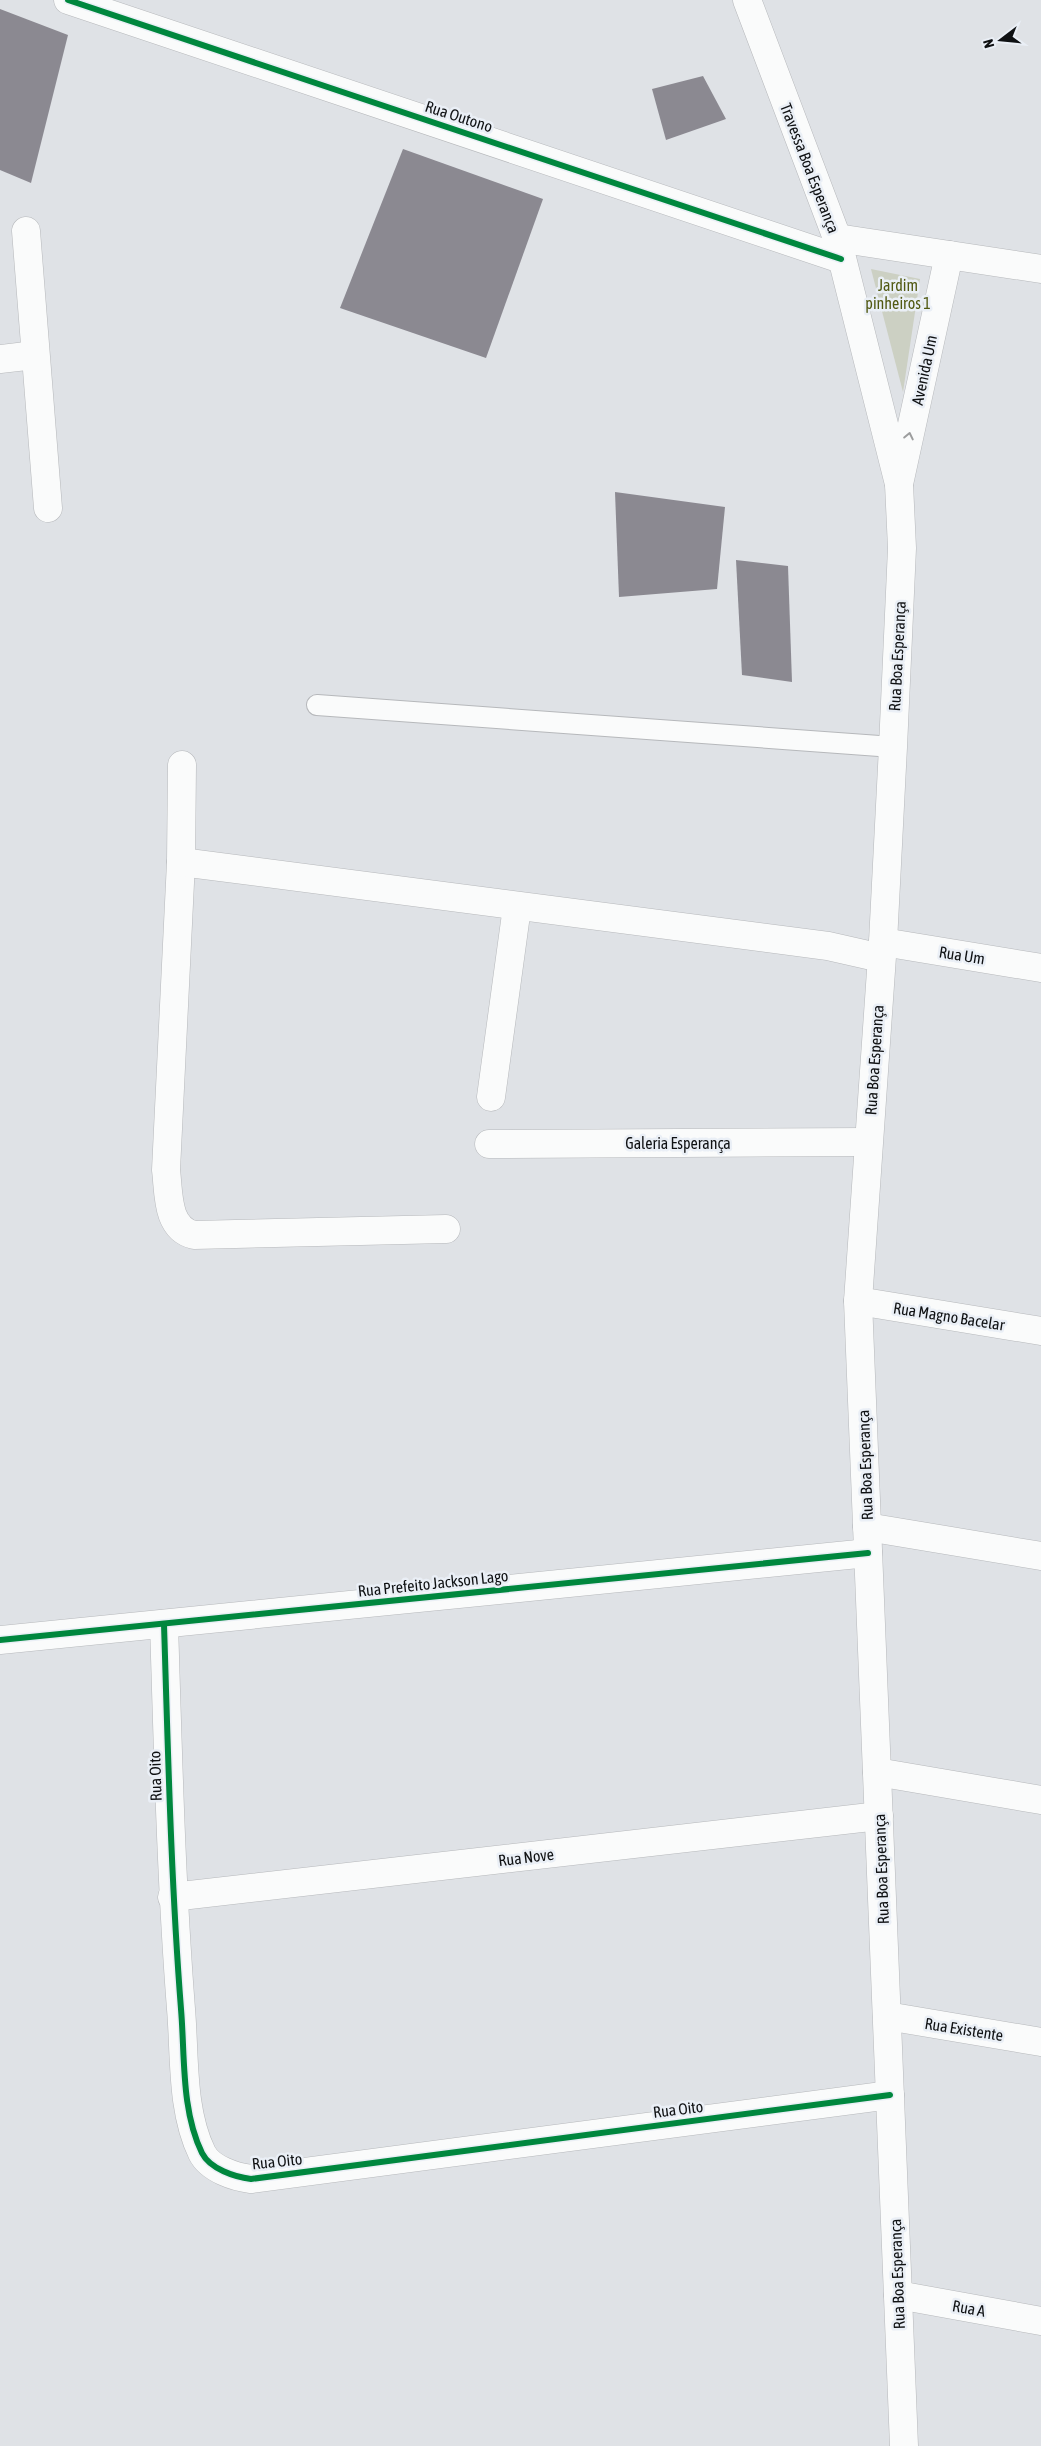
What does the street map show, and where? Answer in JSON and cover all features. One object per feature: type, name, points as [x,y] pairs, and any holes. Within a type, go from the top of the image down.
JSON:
[{"type":"street","name":"Rua Outono","points":[[68,0],[839,248]]},
{"type":"street","name":"Travessa Boa Esperança","points":[[747,0],[839,248],[899,484]]},
{"type":"street","points":[[26,231],[48,508]]},
{"type":"street","points":[[839,248],[949,255],[1041,269]]},
{"type":"street","name":"Avenida Um","points":[[899,484],[949,255]]},
{"type":"street","points":[[0,358],[35,355]]},
{"type":"street","name":"Rua Boa Esperança","points":[[899,484],[902,548],[893,747],[882,950],[858,1301],[904,2446]]},
{"type":"street","points":[[182,765],[181,862],[166,1170],[171,1210],[175,1222],[185,1233],[194,1235],[446,1229]]},
{"type":"street","name":"Rua Um","points":[[181,862],[828,946],[882,950],[1041,968]]},
{"type":"street","points":[[491,1097],[517,907]]},
{"type":"street","name":"Galeria Esperança","points":[[489,1144],[868,1142]]},
{"type":"street","name":"Rua Magno Bacelar","points":[[858,1301],[1041,1331]]},
{"type":"street","name":"Rua Prefeito Jackson Lago","points":[[0,1640],[164,1624],[868,1540],[1041,1556]]},
{"type":"street","name":"Rua Oito","points":[[164,1624],[172,1897],[189,2120],[203,2156],[213,2165],[236,2177],[251,2179],[890,2095]]},
{"type":"street","points":[[877,1772],[1041,1800]]},
{"type":"street","name":"Rua Nove","points":[[172,1897],[879,1816]]},
{"type":"street","name":"Rua Existente","points":[[886,2016],[1041,2042]]},
{"type":"street","name":"Rua A","points":[[898,2295],[1041,2321]]},
{"type":"lane","points":[[317,705],[893,747]]},
{"type":"green space","name":"Jardim pinheiros 1","points":[[871,269],[920,279],[903,392]]},
{"type":"building","points":[[0,9],[68,35],[31,183],[0,170]]},
{"type":"building","points":[[703,76],[726,119],[666,140],[652,89]]},
{"type":"building","points":[[403,149],[543,199],[486,358],[340,308]]},
{"type":"building","points":[[615,492],[725,507],[717,589],[619,597]]},
{"type":"building","points":[[736,560],[788,566],[792,682],[742,675]]},
{"type":"cycle path","points":[[68,0],[841,259]]},
{"type":"cycle path","points":[[0,1640],[868,1553]]},
{"type":"cycle path","points":[[164,1624],[172,1865],[185,2082],[190,2119],[195,2136],[206,2159],[217,2168],[251,2179],[890,2095]]}]
